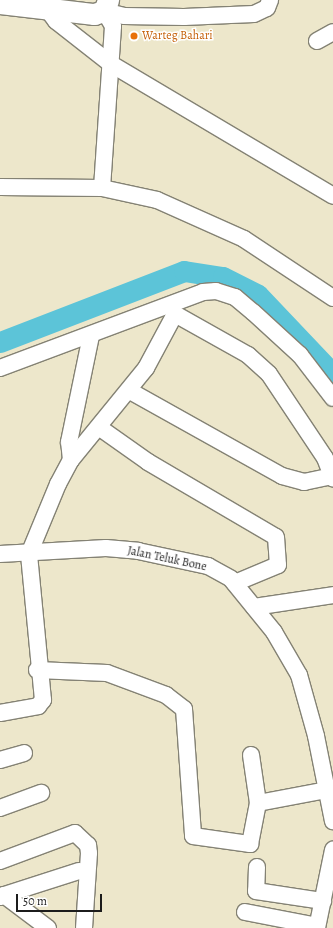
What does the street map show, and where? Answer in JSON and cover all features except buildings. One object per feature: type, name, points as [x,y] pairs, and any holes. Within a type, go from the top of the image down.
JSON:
[{"type":"main road","points":[[8,2],[47,9],[94,14],[106,5]]},
{"type":"street","points":[[106,5],[124,16],[184,17],[254,14],[267,8],[270,0]]},
{"type":"street","points":[[102,188],[113,26],[106,5]]},
{"type":"street","points":[[47,9],[56,21],[111,64],[333,196]]},
{"type":"street","points":[[317,41],[333,32]]},
{"type":"street","points":[[0,188],[102,188],[157,200],[220,225],[333,298]]},
{"type":"street","points":[[0,368],[91,336],[173,310],[204,292],[216,291],[235,297],[300,355],[333,398]]},
{"type":"street","points":[[0,713],[41,704],[37,670],[29,554],[71,460],[100,428],[130,391],[173,310]]},
{"type":"street","points":[[130,391],[282,476],[304,482],[332,478],[310,433],[269,374],[248,355],[173,310]]},
{"type":"street","points":[[71,460],[69,442],[91,336]]},
{"type":"street","points":[[100,428],[148,462],[276,537],[278,565],[235,583]]},
{"type":"street","name":"Jalan Teluk Bone","points":[[0,554],[29,554],[106,548],[138,551],[208,566],[235,583],[254,607],[299,675],[333,821]]},
{"type":"street","points":[[254,607],[333,595]]},
{"type":"street","points":[[37,670],[107,673],[166,695],[184,709],[193,836],[250,844],[258,803],[251,755]]},
{"type":"street","points":[[0,760],[24,753]]},
{"type":"street","points":[[258,803],[327,790]]},
{"type":"street","points":[[0,808],[41,793]]},
{"type":"street","points":[[0,861],[76,833],[88,845],[90,853],[84,928]]},
{"type":"street","points":[[246,912],[275,921],[317,927],[333,850]]},
{"type":"street","points":[[257,867],[256,891],[323,902]]},
{"type":"street","points":[[48,928],[27,923],[2,896],[79,871]]},
{"type":"waterway","points":[[0,342],[184,271],[223,277],[258,295],[333,374]]},
{"type":"place","name":"Warteg Bahari","points":[[134,36]]}]
